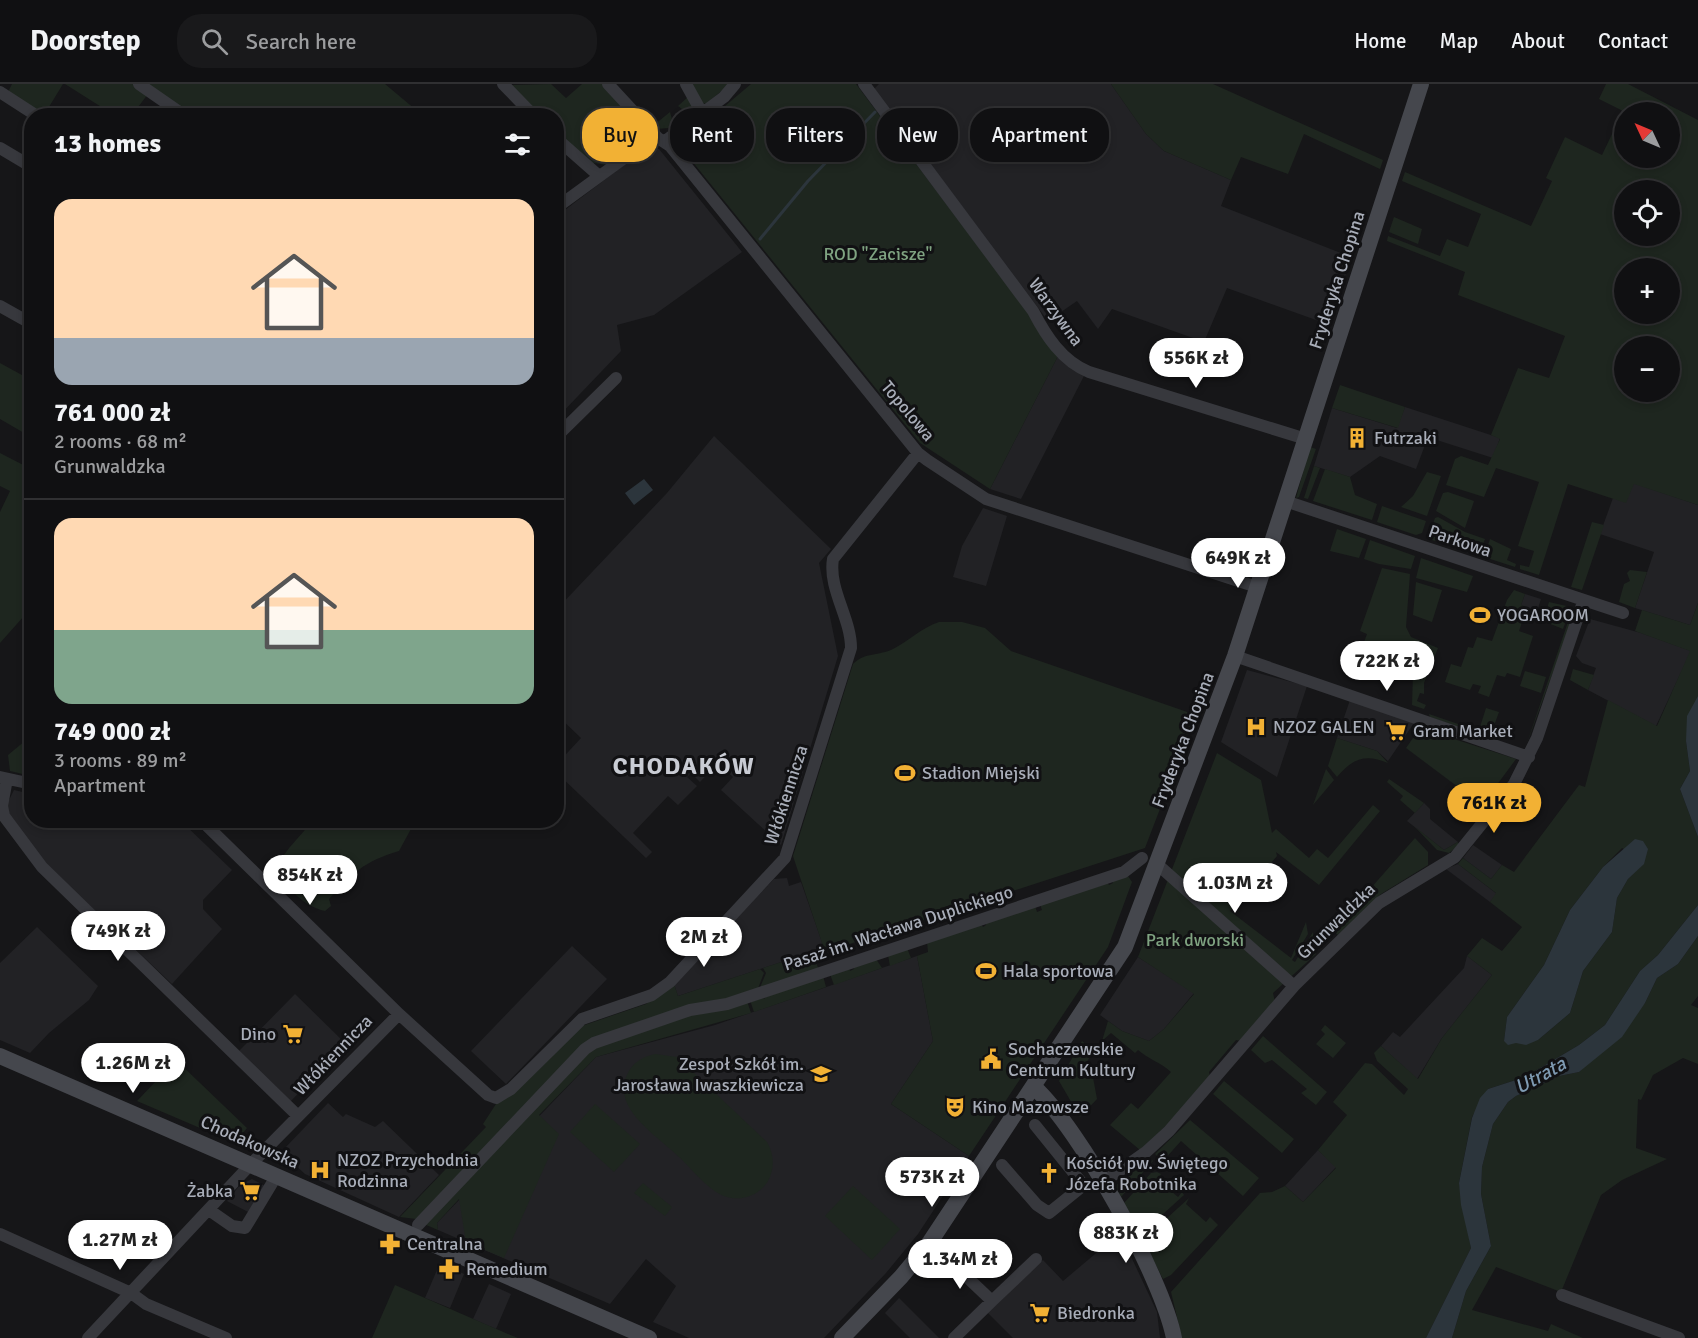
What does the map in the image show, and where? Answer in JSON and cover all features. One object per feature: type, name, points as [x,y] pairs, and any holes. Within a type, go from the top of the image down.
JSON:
[{"type":"main road","name":"Fryderyka Chopina","points":[[842,1338],[901,1277],[930,1242],[1120,957],[1149,861],[1235,656],[1421,84]]},
{"type":"main road","name":"Chodakowska","points":[[0,1056],[649,1338]]},
{"type":"main road","points":[[1034,1087],[1051,1105],[1102,1183],[1154,1281],[1169,1318],[1174,1338]]},
{"type":"street","points":[[139,84],[174,108]]},
{"type":"street","points":[[503,84],[526,108]]},
{"type":"street","name":"Topolowa","points":[[608,84],[662,139],[918,453],[986,499],[1257,587]]},
{"type":"street","points":[[686,84],[699,108]]},
{"type":"street","points":[[709,108],[724,97],[735,84]]},
{"type":"street","name":"Warzywna","points":[[864,84],[1033,311],[1044,332],[1071,363],[1089,372],[1306,439]]},
{"type":"street","points":[[0,93],[24,108]]},
{"type":"street","points":[[564,202],[645,143],[662,139],[670,134]]},
{"type":"street","points":[[564,145],[598,175]]},
{"type":"street","points":[[0,148],[24,162]]},
{"type":"street","points":[[0,306],[24,320]]},
{"type":"street","points":[[564,429],[616,378]]},
{"type":"street","name":"Włókiennicza","points":[[88,1338],[251,1164],[399,1014],[488,1095],[500,1097],[582,1019],[652,995],[670,982],[772,874],[788,849],[850,648],[851,637],[833,579],[833,559],[918,453]]},
{"type":"street","name":"Parkowa","points":[[1285,501],[1584,602],[1623,613]]},
{"type":"street","name":"Grunwaldzka","points":[[1102,1183],[1170,1131],[1294,986],[1385,898],[1455,857],[1514,784],[1530,757],[1584,602]]},
{"type":"street","points":[[1235,656],[1530,757]]},
{"type":"street","points":[[24,782],[3,778],[4,816],[42,867],[298,1116]]},
{"type":"street","points":[[209,828],[399,1014]]},
{"type":"street","points":[[1149,861],[1294,986]]},
{"type":"street","name":"Pasaż im. Wacława Duplickiego","points":[[418,1225],[585,1049],[594,1043],[690,1010],[747,997],[1048,898],[1149,861]]},
{"type":"street","points":[[1002,1165],[1037,1205],[1049,1213],[1080,1188],[1082,1182],[1035,1125]]},
{"type":"street","points":[[209,1210],[232,1226],[245,1228],[277,1175]]},
{"type":"street","points":[[0,1234],[131,1293],[146,1304],[226,1338]]},
{"type":"street","points":[[930,1242],[992,1301]]},
{"type":"street","points":[[954,1338],[1036,1259]]},
{"type":"street","points":[[1562,1295],[1679,1338]]},
{"type":"shaded area","points":[[879,84],[1111,84],[1146,134],[1164,151],[1231,180],[1221,206],[1351,257],[1330,325],[1227,288],[1204,342],[1112,309],[1098,329],[1077,301],[1048,321],[929,162],[958,162],[958,108],[888,108],[874,89]]},
{"type":"shaded area","points":[[659,149],[742,252],[654,315],[617,325],[621,351],[564,411],[564,211],[628,162],[658,162]]},
{"type":"shaded area","points":[[1059,354],[1085,374],[1021,499],[990,489]]},
{"type":"shaded area","points":[[1405,407],[1500,438],[1493,458],[1418,434],[1416,441],[1425,445],[1416,469],[1380,456],[1350,477],[1314,466],[1332,408],[1397,428]]},
{"type":"shaded area","points":[[714,436],[831,549],[819,563],[838,656],[781,845],[721,790],[733,777],[718,763],[700,782],[691,773],[687,777],[697,786],[678,805],[668,796],[633,833],[652,852],[646,858],[564,780],[564,756],[581,738],[564,722],[564,602],[667,493]]},
{"type":"shaded area","points":[[1633,483],[1698,505],[1698,603],[1690,625],[1635,608],[1654,552],[1600,534],[1613,498]]},
{"type":"shaded area","points":[[983,508],[1007,516],[986,586],[953,577],[962,546]]},
{"type":"shaded area","points":[[1525,594],[1541,599],[1537,611],[1521,605]]},
{"type":"shaded area","points":[[1590,619],[1641,633],[1691,651],[1656,726],[1588,690],[1596,668],[1582,663],[1576,656]]},
{"type":"shaded area","points":[[1247,670],[1307,686],[1277,777],[1221,742]]},
{"type":"shaded area","points":[[1350,700],[1414,723],[1388,761],[1377,751],[1337,738]]},
{"type":"shaded area","points":[[14,790],[24,792],[24,828],[188,828],[232,870],[203,900],[203,909],[222,929],[172,984],[39,858],[8,814],[8,802]]},
{"type":"shaded area","points":[[1424,803],[1430,809],[1430,819],[1458,842],[1444,850],[1407,821]]},
{"type":"shaded area","points":[[1473,845],[1502,865],[1491,879],[1463,858]]},
{"type":"shaded area","points":[[1458,864],[1497,894],[1490,902],[1446,869]]},
{"type":"shaded area","points":[[787,878],[789,886],[801,882],[824,948],[678,996],[674,984],[774,879]]},
{"type":"shaded area","points":[[37,927],[98,986],[89,1000],[49,1033],[30,1053],[0,1040],[0,963]]},
{"type":"shaded area","points":[[572,946],[607,979],[506,1084],[471,1051]]},
{"type":"shaded area","points":[[917,956],[933,1041],[891,1104],[969,1156],[918,1234],[886,1273],[824,1338],[689,1338],[653,1322],[676,1286],[646,1259],[610,1304],[438,1230],[437,1223],[596,1057],[715,1025]]},
{"type":"shaded area","points":[[1467,956],[1492,975],[1442,1038],[1417,1079],[1381,1046],[1393,1032],[1400,1037],[1464,968]]},
{"type":"shaded area","points":[[1138,957],[1194,993],[1164,1029],[1149,1041],[1122,1031],[1100,1015]]},
{"type":"shaded area","points":[[295,994],[346,1044],[289,1103],[239,1051]]},
{"type":"shaded area","points":[[328,1103],[343,1117],[346,1114],[375,1127],[383,1121],[439,1175],[399,1217],[305,1174],[283,1154],[284,1149]]},
{"type":"shaded area","points":[[1318,1150],[1336,1167],[1303,1202],[1285,1186]]},
{"type":"shaded area","points":[[252,1179],[265,1186],[250,1213],[227,1201],[240,1185]]},
{"type":"shaded area","points":[[1120,1233],[1157,1312],[1160,1338],[1013,1338],[987,1312],[1043,1260],[1063,1281]]},
{"type":"shaded area","points":[[440,1263],[464,1274],[450,1308],[425,1298]]},
{"type":"shaded area","points":[[489,1284],[511,1294],[496,1329],[473,1319]]},
{"type":"shaded area","points":[[899,1298],[939,1338],[910,1338],[885,1313]]},
{"type":"green space","points":[[12,84],[63,84],[48,108],[33,108],[8,92]]},
{"type":"green space","points":[[65,84],[133,84],[148,94],[137,108],[103,108]]},
{"type":"green space","points":[[142,84],[385,84],[414,108],[178,108]]},
{"type":"green space","points":[[551,84],[566,98],[582,84],[602,84],[622,105],[619,108],[582,108],[582,156],[564,138],[564,108],[534,108],[511,85]]},
{"type":"green space","points":[[690,84],[730,84],[707,103],[702,104]]},
{"type":"green space","name":"ROD \"Zacisze\"","points":[[751,84],[856,84],[877,112],[877,162],[915,162],[1059,354],[990,489],[920,443],[693,162],[754,162],[754,108],[723,108]]},
{"type":"green space","points":[[1111,84],[1213,84],[1383,160],[1380,169],[1304,134],[1288,174],[1241,157],[1231,180],[1164,151],[1146,134]]},
{"type":"green space","points":[[1606,84],[1628,84],[1663,102],[1614,102],[1614,106],[1599,99]]},
{"type":"green space","points":[[690,95],[694,108],[678,106]]},
{"type":"green space","points":[[1680,111],[1698,120],[1698,505],[1634,484],[1626,503],[1568,484],[1539,575],[1520,569],[1520,565],[1529,567],[1534,551],[1518,546],[1539,482],[1496,468],[1484,497],[1446,485],[1455,459],[1461,456],[1488,465],[1500,439],[1491,435],[1518,368],[1549,378],[1565,336],[1458,295],[1465,272],[1387,241],[1388,236],[1440,256],[1447,239],[1468,247],[1481,214],[1402,181],[1405,172],[1531,226],[1552,181],[1546,178],[1565,137],[1602,155],[1614,130],[1614,168],[1680,168]]},
{"type":"green space","points":[[670,112],[668,128],[658,129],[658,122]]},
{"type":"green space","points":[[588,162],[610,162],[606,165]]},
{"type":"green space","points":[[1394,217],[1422,229],[1418,244],[1389,232]]},
{"type":"green space","points":[[0,363],[24,376],[24,433],[0,419]]},
{"type":"green space","points":[[1340,385],[1405,407],[1398,428],[1332,408]]},
{"type":"green space","points":[[1310,447],[1316,449],[1299,497],[1296,498]]},
{"type":"green space","points":[[0,453],[24,465],[24,616],[0,643],[0,512],[10,491],[0,486]]},
{"type":"green space","points":[[1314,466],[1320,468],[1308,499],[1304,498]]},
{"type":"green space","points":[[1325,469],[1350,477],[1355,495],[1377,504],[1372,520],[1313,501]]},
{"type":"green space","points":[[1427,472],[1441,476],[1427,516],[1401,507],[1413,496]]},
{"type":"green space","points":[[1448,492],[1474,501],[1465,528],[1436,511],[1443,493]]},
{"type":"green space","points":[[1382,506],[1426,521],[1422,533],[1416,535],[1377,522]]},
{"type":"green space","points":[[1438,517],[1465,532],[1485,539],[1479,555],[1432,540],[1429,535],[1435,518]]},
{"type":"green space","points":[[1592,522],[1604,525],[1582,590],[1571,587]]},
{"type":"green space","points":[[1337,529],[1366,539],[1359,558],[1330,551]]},
{"type":"green space","points":[[1490,539],[1511,549],[1507,560],[1516,564],[1515,567],[1484,557]]},
{"type":"green space","points":[[1370,540],[1415,556],[1411,569],[1364,559]]},
{"type":"green space","points":[[1421,558],[1473,576],[1467,592],[1416,578]]},
{"type":"green space","points":[[1382,568],[1410,574],[1406,627],[1411,637],[1438,648],[1424,683],[1424,694],[1420,693],[1417,701],[1426,705],[1424,709],[1412,705],[1413,673],[1410,666],[1361,650],[1367,634],[1360,631]]},
{"type":"green space","points":[[1630,570],[1647,572],[1635,608],[1619,602],[1624,584],[1630,581],[1627,573]]},
{"type":"green space","points":[[1416,582],[1442,590],[1432,622],[1413,615]]},
{"type":"green space","points":[[1514,590],[1525,594],[1521,605],[1527,607],[1519,631],[1533,636],[1520,677],[1507,673],[1505,677],[1497,675],[1489,697],[1478,693],[1481,686],[1473,684],[1470,690],[1445,682],[1451,664],[1461,667],[1468,647],[1473,648],[1477,637],[1492,641],[1507,600]]},
{"type":"green space","points":[[1549,602],[1571,607],[1563,629],[1543,621]]},
{"type":"green space","points":[[1698,603],[1698,696],[1686,741],[1690,771],[1680,789],[1698,837],[1698,905],[1658,955],[1640,971],[1605,1025],[1579,1045],[1525,1077],[1488,1089],[1472,1117],[1459,1183],[1471,1248],[1426,1338],[1182,1338],[1171,1292],[1260,1193],[1272,1192],[1285,1186],[1303,1202],[1336,1168],[1318,1150],[1347,1115],[1333,1102],[1365,1063],[1372,1064],[1404,1095],[1408,1089],[1377,1061],[1374,1053],[1381,1046],[1418,1079],[1442,1038],[1492,975],[1467,956],[1482,938],[1502,951],[1522,927],[1490,902],[1496,893],[1458,864],[1463,858],[1491,879],[1502,865],[1514,872],[1579,785],[1585,787],[1608,700],[1657,726],[1690,651],[1635,631],[1642,610],[1690,625]],"holes":[[[1622,848],[1644,863],[1628,879],[1617,898],[1612,932],[1583,971],[1570,1013],[1538,1040],[1516,1043],[1504,1041],[1507,1017],[1544,965],[1570,910],[1603,867]]]},
{"type":"green space","points":[[1573,607],[1575,612],[1526,746]]},
{"type":"green space","points":[[939,622],[962,622],[985,628],[1011,651],[1196,715],[1145,848],[825,952],[793,856],[853,664],[867,656],[893,649]]},
{"type":"green space","points":[[1573,669],[1594,675],[1588,690],[1570,680]]},
{"type":"green space","points":[[1525,671],[1546,677],[1541,693],[1520,686]]},
{"type":"green space","points":[[1486,708],[1499,712],[1492,731],[1480,727]]},
{"type":"green space","points":[[1429,714],[1493,736],[1491,738],[1430,717]]},
{"type":"green space","points":[[1420,728],[1516,759],[1482,805],[1406,748]]},
{"type":"green space","points":[[1337,738],[1377,751],[1388,763],[1366,758],[1354,762],[1337,777],[1328,766]]},
{"type":"green space","points":[[24,742],[24,774],[10,771],[8,755]]},
{"type":"green space","name":"Park dworski","points":[[1217,753],[1261,780],[1272,833],[1276,829],[1309,858],[1317,849],[1328,858],[1373,805],[1380,811],[1319,885],[1276,852],[1277,856],[1230,911],[1291,958],[1306,922],[1308,934],[1292,960],[1295,962],[1313,932],[1316,954],[1273,993],[1275,1002],[1241,1041],[1236,1040],[1209,1072],[1210,1077],[1172,1120],[1140,1150],[1110,1125],[1131,1103],[1138,1109],[1171,1072],[1138,1050],[1135,1053],[1111,1033],[1102,1041],[1108,1021],[1122,1031],[1149,1041],[1164,1029],[1194,994],[1138,957]]},
{"type":"green space","points":[[1326,769],[1334,780],[1313,805]]},
{"type":"green space","points":[[1389,779],[1424,803],[1415,813],[1400,800],[1403,796],[1387,782]]},
{"type":"green space","points":[[1415,827],[1444,850],[1458,842],[1458,846],[1449,853],[1437,850]]},
{"type":"green space","points":[[306,828],[411,828],[399,851],[376,859],[360,869],[329,899],[331,906],[325,911],[303,901],[276,871],[287,850]]},
{"type":"green space","points":[[1415,838],[1428,852],[1428,865],[1381,894],[1338,935],[1333,931]]},
{"type":"green space","points":[[1128,876],[1132,882],[1108,947],[969,1156],[891,1104],[933,1041],[917,956],[928,952],[927,942],[981,924],[983,927],[986,922],[1035,906],[1037,912],[1042,910],[1040,904],[1107,882],[1109,885],[1113,883],[1112,880]]},
{"type":"green space","points":[[1698,936],[1698,996],[1691,1005],[1698,1008],[1698,1064],[1683,1058],[1653,1075],[1641,1100],[1638,1099],[1636,1148],[1667,1159],[1622,1180],[1601,1195],[1561,1292],[1496,1267],[1472,1310],[1548,1331],[1551,1324],[1583,1338],[1452,1338],[1466,1291],[1491,1246],[1481,1194],[1482,1167],[1493,1124],[1508,1102],[1516,1096],[1559,1076],[1579,1072],[1645,1003],[1657,978],[1678,964]]},
{"type":"green space","points":[[907,948],[911,958],[890,966],[888,955]]},
{"type":"green space","points":[[812,952],[819,970],[759,990],[766,973],[763,968]]},
{"type":"green space","points":[[876,959],[882,968],[834,985],[830,974],[849,968],[850,971],[854,969],[853,966]]},
{"type":"green space","points":[[760,969],[764,973],[757,991],[599,1037],[416,1219],[400,1217],[486,1127],[483,1124],[496,1104],[579,1027],[646,1004],[674,984],[678,996]]},
{"type":"green space","points":[[823,976],[826,987],[754,1012],[750,1000],[762,996],[764,999],[767,995]]},
{"type":"green space","points":[[747,1001],[751,1013],[596,1057],[539,1115],[559,1134],[504,1258],[466,1242],[459,1199],[437,1223],[438,1230],[424,1224],[592,1049],[702,1010]]},
{"type":"green space","points":[[1325,1025],[1346,1043],[1333,1058],[1316,1044],[1325,1034],[1321,1030]]},
{"type":"green space","points":[[1263,1036],[1327,1092],[1316,1105],[1301,1093],[1307,1089],[1272,1060],[1265,1063],[1251,1050]]},
{"type":"green space","points":[[1082,1041],[1094,1051],[1086,1063],[1092,1072],[1097,1099],[1080,1117],[1059,1081]]},
{"type":"green space","points":[[655,1054],[677,1057],[767,1142],[773,1166],[768,1181],[760,1191],[743,1198],[730,1198],[718,1193],[631,1111],[624,1087],[627,1075],[638,1061]]},
{"type":"green space","points":[[176,1060],[247,1128],[235,1143],[137,1101]]},
{"type":"green space","points":[[1224,1081],[1294,1139],[1282,1153],[1213,1094]]},
{"type":"green space","points":[[595,1104],[640,1144],[614,1172],[570,1132]]},
{"type":"green space","points":[[1190,1120],[1259,1178],[1243,1196],[1181,1141],[1163,1161],[1155,1154]]},
{"type":"green space","points":[[1150,1158],[1153,1161],[1121,1197],[1115,1186]]},
{"type":"green space","points":[[1151,1173],[1161,1174],[1158,1180],[1178,1197],[1182,1192],[1184,1195],[1140,1235],[1124,1203]]},
{"type":"green space","points":[[643,1183],[672,1207],[665,1216],[634,1193]]},
{"type":"green space","points":[[853,1186],[900,1229],[872,1260],[825,1216]]},
{"type":"green space","points":[[1189,1198],[1186,1204],[1206,1222],[1210,1217],[1218,1225],[1171,1275],[1163,1279],[1143,1240]]},
{"type":"green space","points":[[395,1285],[508,1334],[518,1338],[372,1338]]},
{"type":"water","points":[[644,479],[653,490],[634,505],[625,493]]},
{"type":"water","points":[[1698,696],[1698,837],[1680,789],[1690,771],[1686,741],[1687,716]]},
{"type":"water","points":[[1635,839],[1643,841],[1648,849],[1644,864],[1628,879],[1617,898],[1612,932],[1583,971],[1570,1013],[1538,1040],[1526,1045],[1516,1043],[1508,1045],[1504,1041],[1507,1017],[1544,965],[1570,910],[1603,867]]},
{"type":"water","name":"Utrata","points":[[1698,905],[1698,936],[1678,964],[1657,978],[1645,1003],[1622,1037],[1579,1072],[1559,1076],[1516,1096],[1508,1102],[1493,1124],[1482,1167],[1481,1194],[1491,1246],[1466,1291],[1452,1338],[1426,1338],[1471,1248],[1461,1205],[1459,1183],[1472,1118],[1480,1098],[1488,1089],[1525,1077],[1579,1045],[1605,1025],[1640,971],[1658,955]]},
{"type":"waterway","points":[[760,239],[808,181],[875,112]]},
{"type":"place","name":"Futrzaki","points":[[1357,438]]},
{"type":"place","name":"YOGAROOM","points":[[1480,615]]},
{"type":"place","name":"NZOZ GALEN","points":[[1256,727]]},
{"type":"place","name":"Gram Market","points":[[1396,731]]},
{"type":"place","name":"Stadion Miejski","points":[[905,773]]},
{"type":"place","name":"Hala sportowa","points":[[986,971]]},
{"type":"place","name":"Dino","points":[[293,1034]]},
{"type":"place","name":"Sochaczewskie Centrum Kultury","points":[[991,1059]]},
{"type":"place","name":"Zespoł Szkół im. Jarosława Iwaszkiewicza","points":[[821,1074]]},
{"type":"place","name":"Kino Mazowsze","points":[[955,1107]]},
{"type":"place","name":"NZOZ Przychodnia Rodzinna","points":[[320,1170]]},
{"type":"place","name":"Kościół pw. Świętego Józefa Robotnika","points":[[1049,1173]]},
{"type":"place","name":"Żabka","points":[[250,1191]]},
{"type":"place","name":"Centralna","points":[[390,1244]]},
{"type":"place","name":"Remedium","points":[[449,1269]]},
{"type":"place","name":"Biedronka","points":[[1040,1313]]},
{"type":"district","name":"CHODAKÓW","points":[[684,766]]}]
